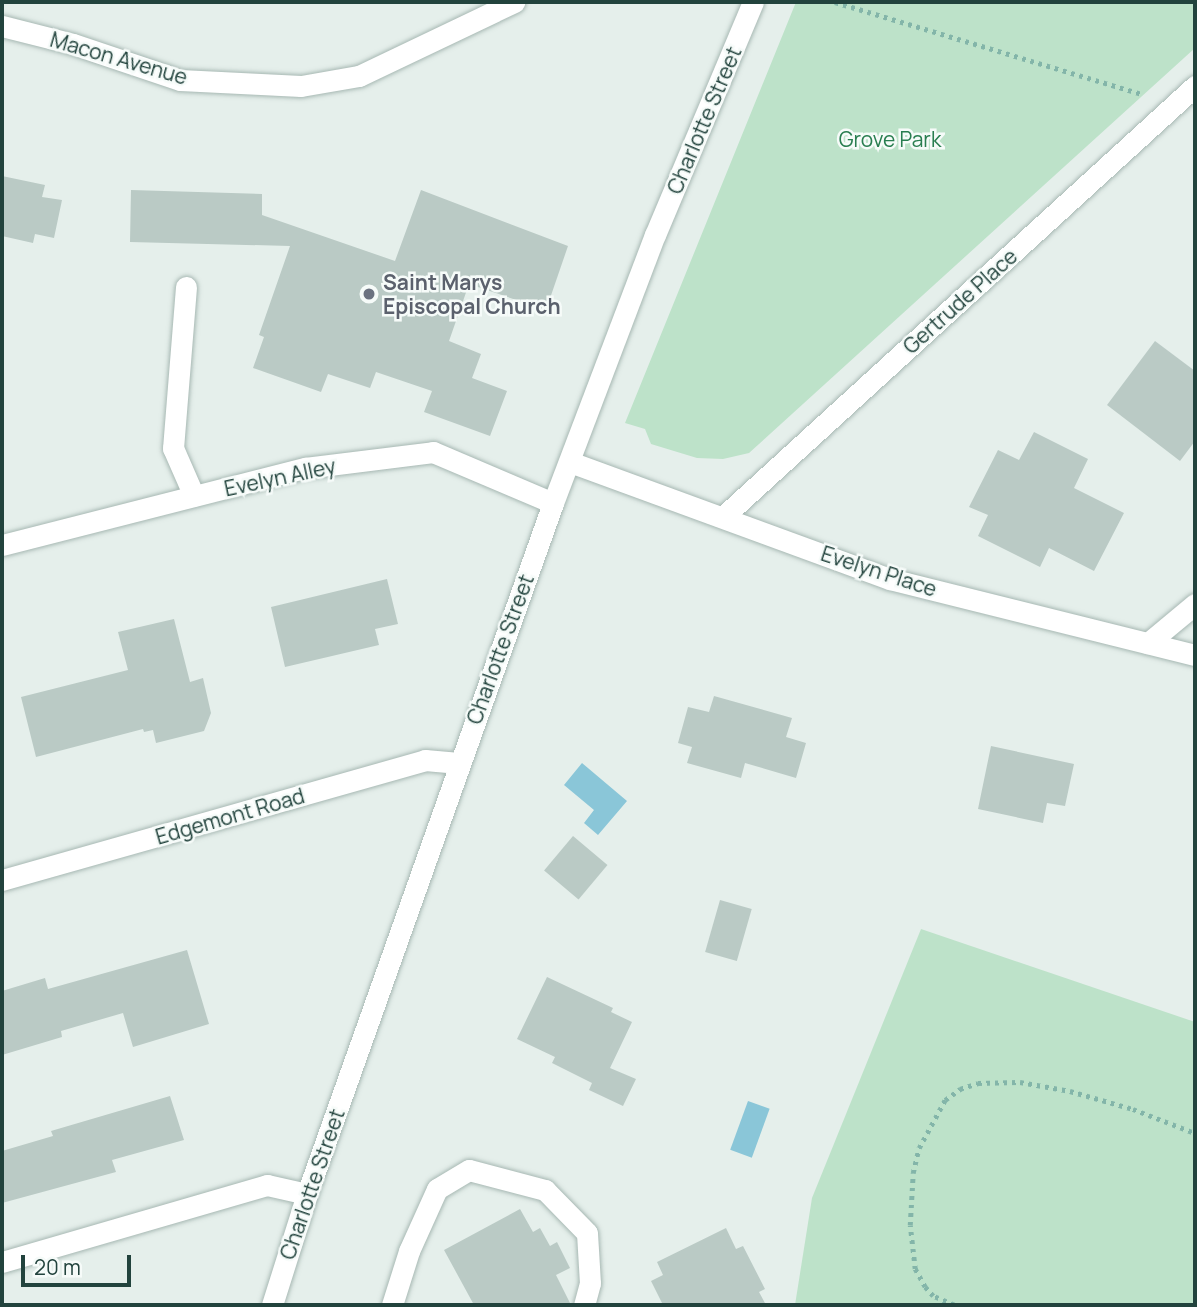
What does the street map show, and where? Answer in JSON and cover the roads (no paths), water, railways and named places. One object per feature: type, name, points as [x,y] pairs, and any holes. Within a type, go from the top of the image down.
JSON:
[{"type":"street","name":"Macon Avenue","points":[[2,26],[73,44],[180,80],[301,86],[359,76],[514,2]]},
{"type":"street","name":"Charlotte Street","points":[[272,1305],[307,1194],[553,503],[655,235],[753,2]]},
{"type":"street","name":"Gertrude Place","points":[[724,516],[1195,86]]},
{"type":"street","points":[[186,287],[173,447],[194,496]]},
{"type":"street","name":"Evelyn Alley","points":[[2,545],[305,468],[433,452],[553,503]]},
{"type":"street","name":"Evelyn Place","points":[[570,462],[724,516],[890,579],[1195,655]]},
{"type":"street","points":[[1148,643],[1195,604]]},
{"type":"street","name":"Edgemont Road","points":[[2,880],[425,760],[459,763]]},
{"type":"street","points":[[392,1305],[409,1251],[437,1189],[468,1170],[545,1190],[587,1233],[590,1283],[584,1305]]},
{"type":"street","points":[[2,1262],[267,1185],[307,1194]]},
{"type":"water","points":[[582,763],[627,801],[598,835],[584,823],[594,810],[564,785]]},
{"type":"water","points":[[748,1101],[770,1109],[752,1158],[730,1150]]},
{"type":"place","name":"Saint Marys Episcopal Church","points":[[369,294]]},
{"type":"park label","name":"Grove Park","points":[[890,139]]}]
